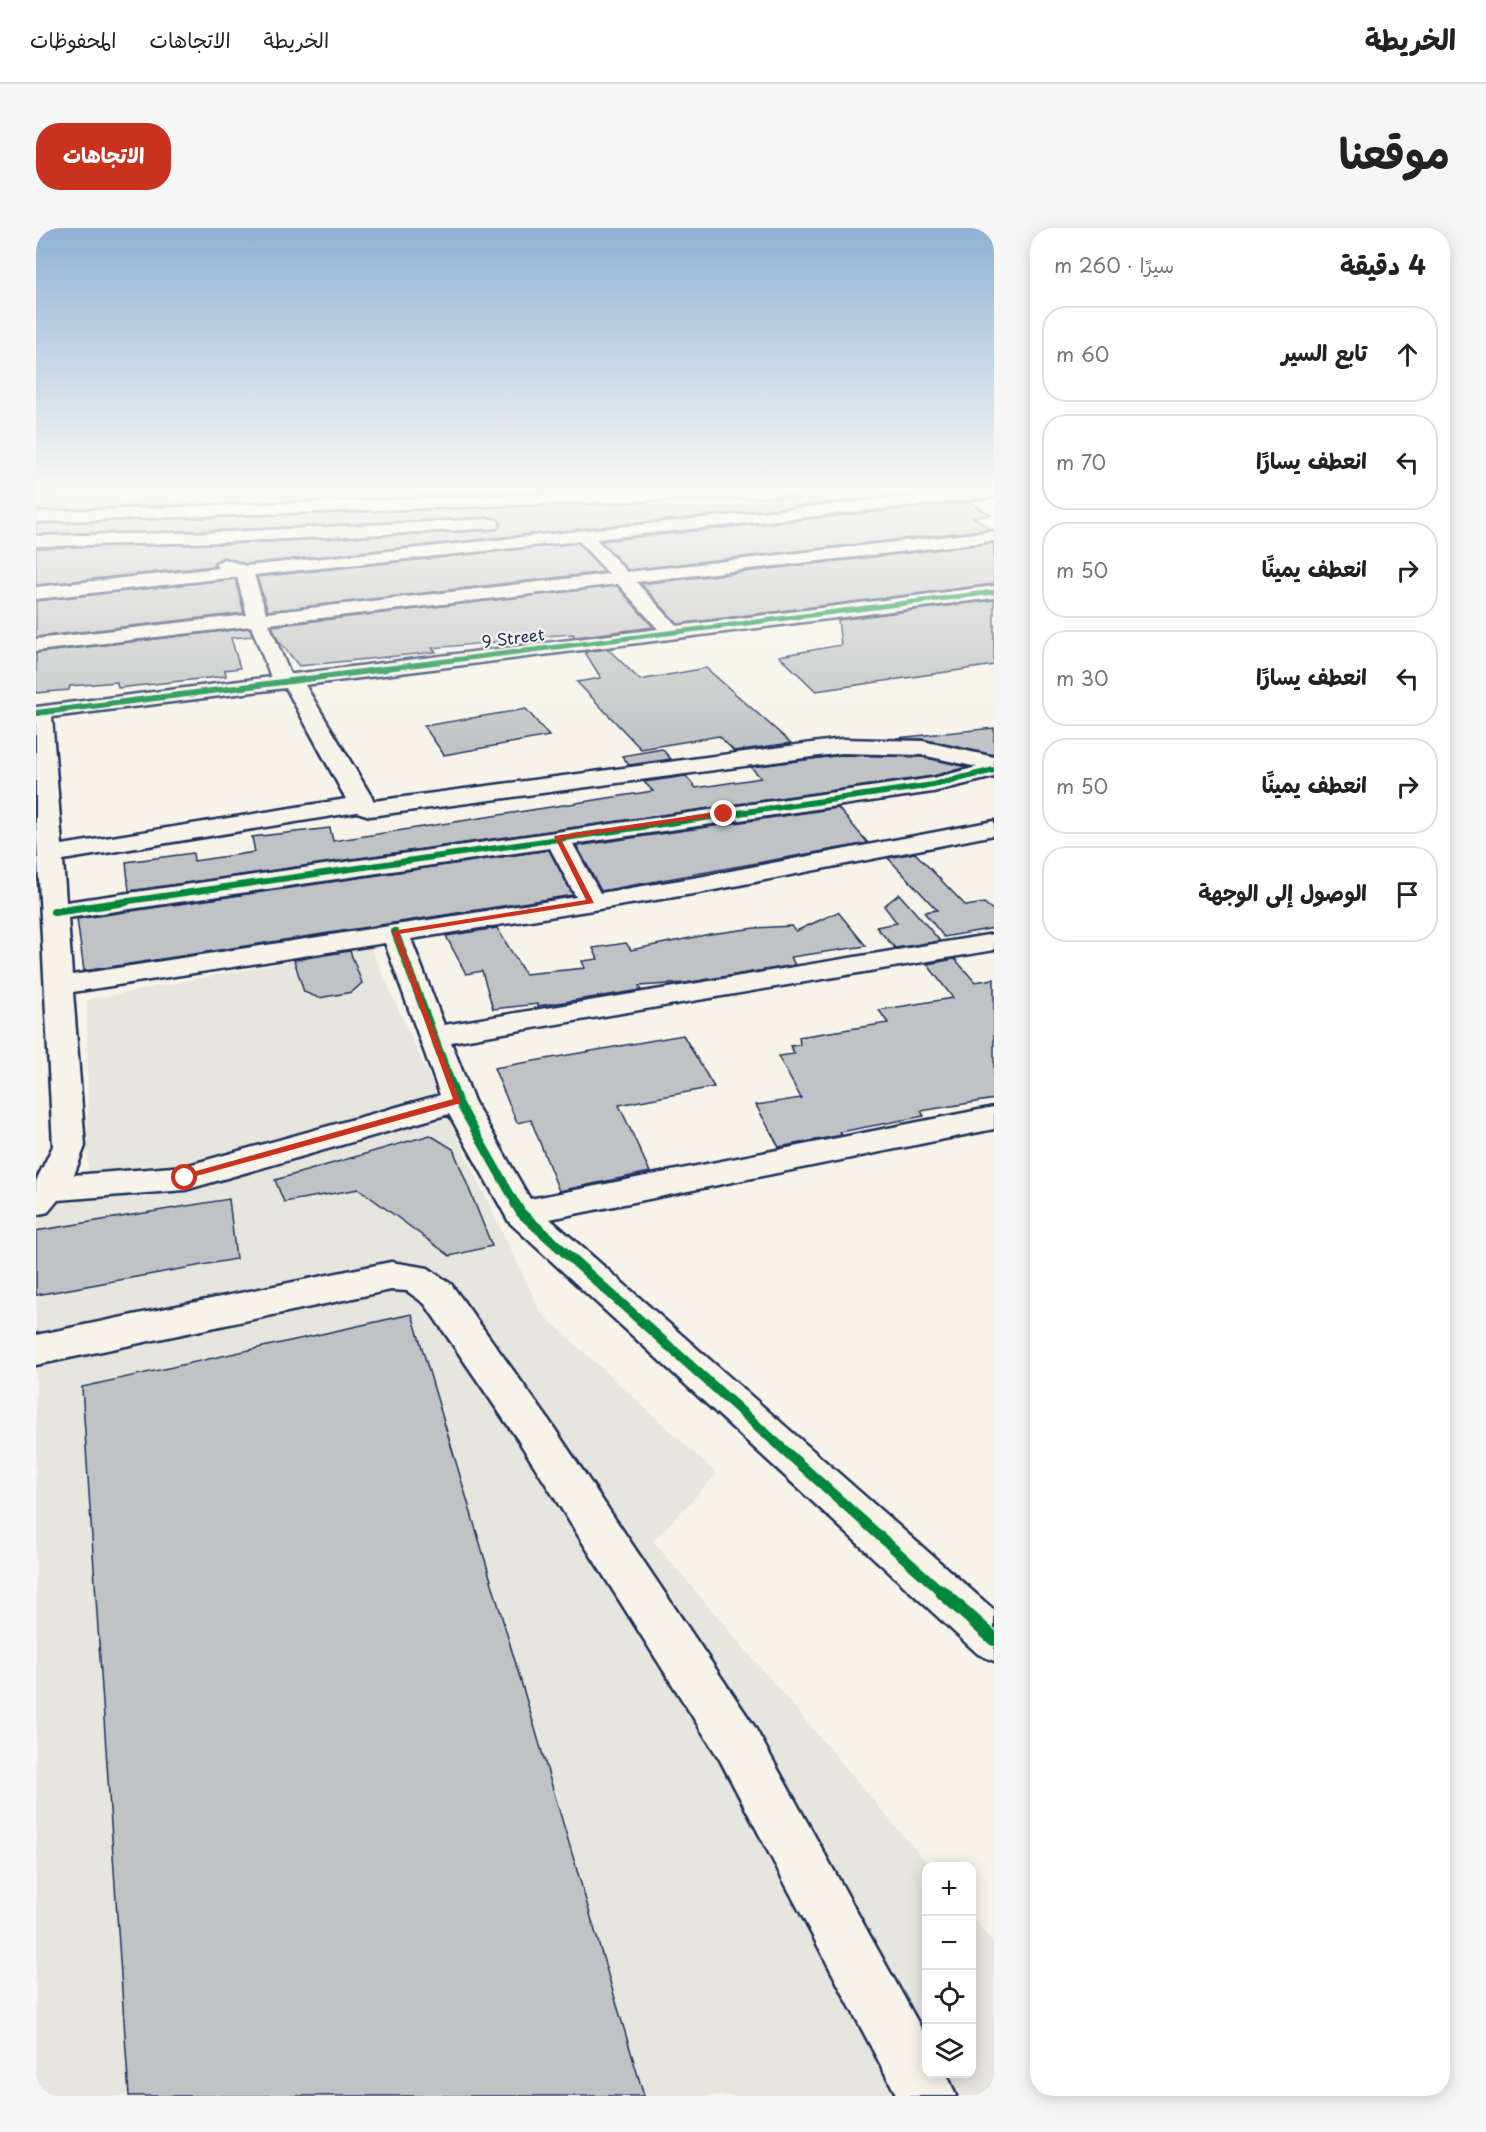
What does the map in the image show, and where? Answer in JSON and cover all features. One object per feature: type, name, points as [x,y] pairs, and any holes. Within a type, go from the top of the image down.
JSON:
[{"type":"street","points":[[36,592],[182,577]]},
{"type":"street","points":[[245,577],[258,620],[287,681],[361,804],[370,809],[842,746],[912,747],[994,764]]},
{"type":"street","points":[[36,645],[639,577]]},
{"type":"street","points":[[623,579],[673,633]]},
{"type":"street","name":"9 Street","points":[[38,712],[994,592]]},
{"type":"street","points":[[38,712],[50,855],[48,906],[59,986],[69,1146],[62,1169],[43,1196]]},
{"type":"street","points":[[48,906],[933,785],[994,770]]},
{"type":"street","points":[[50,855],[361,804]]},
{"type":"street","points":[[59,986],[699,885],[994,828]]},
{"type":"street","points":[[557,838],[591,902]]},
{"type":"street","points":[[394,932],[458,1101],[521,1212],[994,1639]]},
{"type":"street","points":[[434,1036],[994,942]]},
{"type":"street","points":[[43,1196],[185,1178],[458,1101]]},
{"type":"street","points":[[521,1212],[994,1118]]},
{"type":"street","points":[[36,1350],[391,1276],[415,1278],[438,1294],[532,1428],[737,1743],[928,2096]]},
{"type":"shaded area","points":[[370,946],[444,1110],[541,1313],[717,1474],[653,1541],[926,1862],[922,1862],[922,2078],[976,2078],[976,1922],[994,1944],[994,2096],[36,2096],[36,1212],[88,1182],[87,1000]]},
{"type":"building","points":[[36,577],[109,577],[36,585]]},
{"type":"building","points":[[257,577],[559,577],[268,611]]},
{"type":"building","points":[[700,577],[994,577],[994,584],[678,624],[641,584]]},
{"type":"building","points":[[235,579],[244,613],[36,637],[36,601]]},
{"type":"building","points":[[617,586],[653,627],[575,637],[573,634],[517,638],[518,640],[432,648],[436,652],[299,666],[278,640],[272,626]]},
{"type":"building","points":[[994,600],[994,665],[816,691],[779,656],[841,645],[838,620]]},
{"type":"building","points":[[250,628],[253,636],[231,638],[240,668],[225,670],[226,676],[118,688],[117,682],[70,686],[69,690],[36,693],[36,653]]},
{"type":"building","points":[[608,649],[640,680],[706,668],[791,743],[734,751],[719,736],[641,749],[577,682],[601,678],[585,652]]},
{"type":"building","points":[[526,709],[549,736],[444,755],[424,726]]},
{"type":"building","points":[[994,728],[994,755],[922,739],[896,738]]},
{"type":"building","points":[[662,749],[671,759],[629,765],[622,756]]},
{"type":"building","points":[[842,755],[922,757],[967,767],[933,776],[129,891],[126,862],[193,853],[194,861],[255,852],[252,837],[330,828],[333,841],[653,791],[644,782],[686,776],[696,788],[761,778],[751,767]]},
{"type":"building","points":[[838,808],[868,843],[601,891],[577,846]]},
{"type":"building","points":[[549,850],[573,895],[84,971],[77,919]]},
{"type":"building","points":[[915,853],[966,906],[984,903],[994,911],[994,928],[944,937],[924,912],[937,910],[888,858]]},
{"type":"building","points":[[899,894],[940,941],[895,948],[876,927],[897,923],[884,906]]},
{"type":"building","points":[[838,912],[866,946],[791,957],[795,965],[685,983],[639,986],[641,990],[538,1006],[538,1004],[493,1009],[482,971],[466,974],[446,936],[497,928],[525,974],[585,968],[582,961],[598,959],[593,948],[626,943],[631,950],[710,934],[755,928],[791,926],[796,931]]},
{"type":"building","points":[[350,951],[362,983],[352,992],[319,998],[304,992],[294,960]]},
{"type":"building","points":[[955,959],[975,982],[994,979],[994,1099],[921,1111],[924,1116],[840,1132],[842,1135],[779,1147],[756,1105],[801,1098],[778,1056],[795,1054],[790,1046],[800,1045],[799,1037],[888,1023],[879,1010],[953,998],[927,964]]},
{"type":"building","points":[[683,1035],[714,1087],[619,1105],[650,1172],[559,1191],[531,1120],[517,1123],[494,1068]]},
{"type":"building","points":[[430,1135],[453,1149],[492,1246],[450,1256],[359,1189],[284,1202],[275,1180]]},
{"type":"building","points":[[229,1199],[236,1259],[36,1295],[36,1231]]},
{"type":"building","points":[[412,1314],[644,2096],[129,2096],[82,1387]]},
{"type":"cycle path","points":[[36,713],[994,592]]},
{"type":"cycle path","points":[[54,912],[933,785],[994,770]]},
{"type":"cycle path","points":[[395,932],[458,1101],[521,1213],[994,1639]]},
{"type":"route","points":[[185,1178],[458,1101],[394,932],[591,902],[557,838],[724,814]]}]
